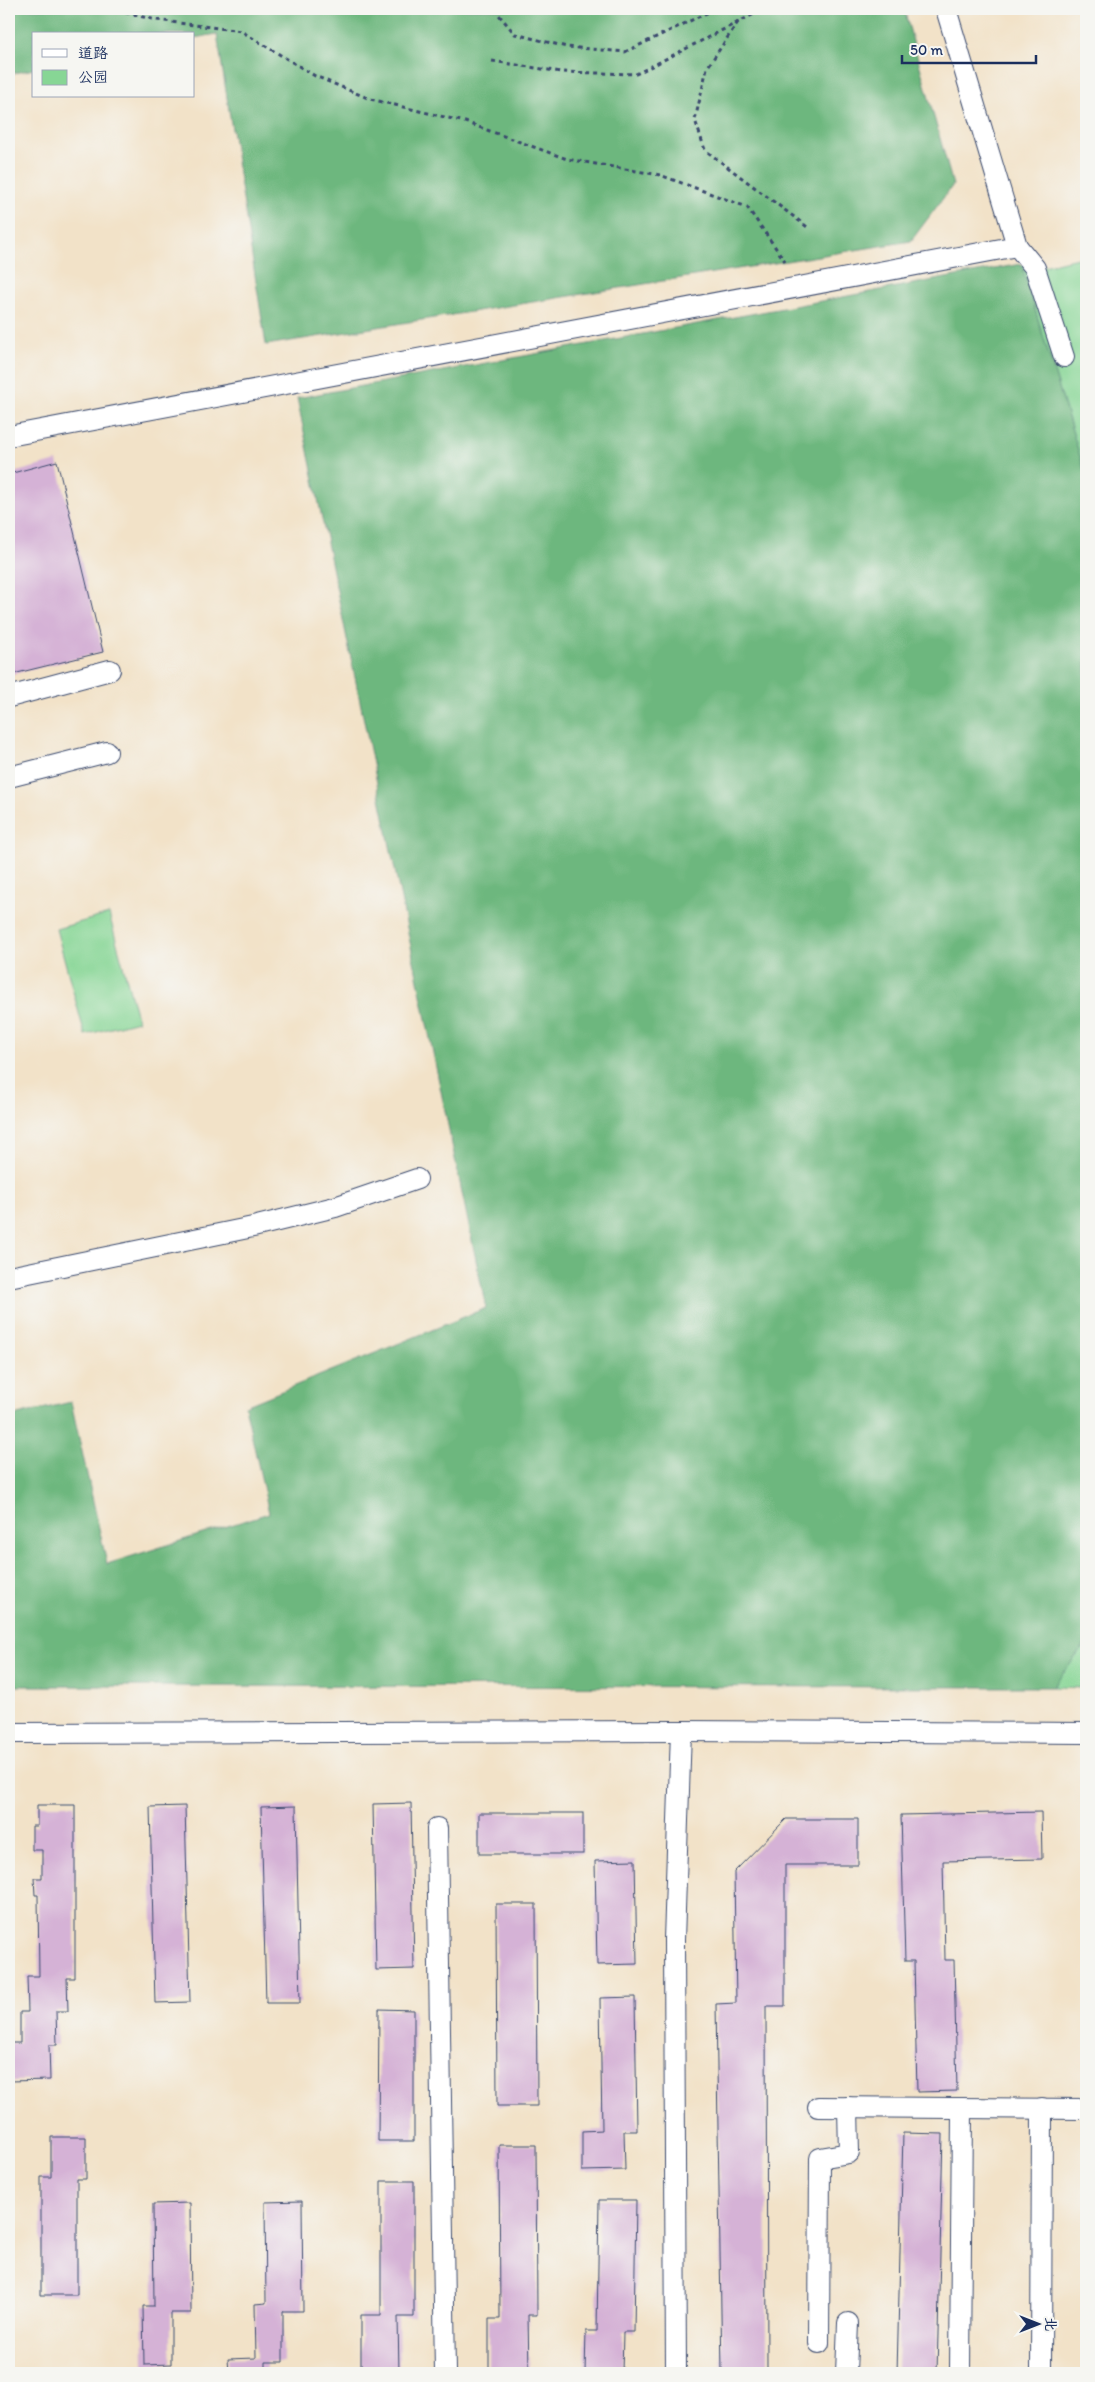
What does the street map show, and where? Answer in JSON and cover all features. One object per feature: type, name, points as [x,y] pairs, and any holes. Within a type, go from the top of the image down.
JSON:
[{"type":"street","points":[[946,9],[1017,246],[1035,268],[1064,357]]},
{"type":"street","points":[[9,436],[1017,246]]},
{"type":"street","points":[[9,697],[110,670]]},
{"type":"street","points":[[9,777],[107,752]]},
{"type":"street","points":[[9,1277],[253,1227],[326,1209],[416,1179]]},
{"type":"street","points":[[676,2373],[674,1940],[681,1730]]},
{"type":"street","points":[[9,1733],[681,1730],[1086,1733]]},
{"type":"street","points":[[437,1828],[445,2373]]},
{"type":"street","points":[[818,2107],[1086,2109]]},
{"type":"street","points":[[819,2343],[820,2158],[849,2152],[848,2107]]},
{"type":"street","points":[[960,2373],[962,2108]]},
{"type":"street","points":[[1041,2373],[1042,2108]]},
{"type":"street","points":[[846,2373],[848,2323]]},
{"type":"path","points":[[110,9],[156,20],[241,31],[315,76],[370,99],[465,122],[567,159],[660,175],[746,207],[786,261]]},
{"type":"path","points":[[494,9],[515,34],[566,47],[625,52],[715,9]]},
{"type":"path","points":[[492,61],[561,72],[636,74],[764,9]]},
{"type":"path","points":[[739,22],[707,68],[694,120],[705,150],[810,229]]},
{"type":"green space","points":[[9,9],[904,9],[953,185],[911,241],[266,345],[217,34],[195,38],[195,32],[32,32],[32,69],[9,74]]},
{"type":"green space","points":[[1086,256],[1086,476],[1021,264],[1035,268]]},
{"type":"green space","points":[[1021,264],[1086,476],[1086,1643],[1053,1687],[9,1686],[9,1417],[71,1402],[107,1564],[269,1513],[245,1406],[486,1308],[297,398]]},
{"type":"green space","points":[[109,914],[138,1021],[85,1035],[56,929]]},
{"type":"green space","points":[[1086,1643],[1086,1688],[1053,1687]]},
{"type":"building","points":[[57,461],[103,652],[9,675],[9,474]]},
{"type":"building","points":[[411,1803],[414,1969],[376,1970],[373,1804]]},
{"type":"building","points":[[37,1805],[75,1805],[75,1978],[67,1978],[68,2011],[56,2011],[57,2045],[49,2045],[50,2080],[9,2081],[9,2043],[20,2043],[20,2012],[28,2012],[27,1976],[39,1976],[38,1895],[35,1895],[34,1878],[42,1878],[42,1850],[32,1850],[32,1826],[37,1826]]},
{"type":"building","points":[[185,1806],[190,2002],[155,2003],[150,1807]]},
{"type":"building","points":[[296,1806],[300,2003],[266,2003],[261,1807]]},
{"type":"building","points":[[1041,1812],[1042,1859],[943,1861],[945,1960],[954,1960],[957,2091],[917,2092],[914,1961],[905,1961],[901,1815]]},
{"type":"building","points":[[479,1813],[583,1813],[583,1854],[479,1854]]},
{"type":"building","points":[[786,1819],[858,1819],[858,1865],[785,1865],[785,2006],[766,2006],[767,2373],[722,2373],[716,2004],[736,2003],[734,1872]]},
{"type":"building","points":[[635,1860],[637,1964],[597,1965],[595,1861]]},
{"type":"building","points":[[496,1904],[536,1904],[537,2106],[497,2106]]},
{"type":"building","points":[[635,1997],[637,2131],[624,2131],[625,2170],[582,2171],[582,2131],[602,2130],[600,1998]]},
{"type":"building","points":[[379,2009],[414,2010],[414,2141],[378,2141]]},
{"type":"building","points":[[903,2133],[943,2134],[937,2373],[897,2373]]},
{"type":"building","points":[[51,2137],[86,2137],[86,2179],[77,2179],[77,2295],[41,2295],[41,2177],[51,2177]]},
{"type":"building","points":[[499,2145],[536,2145],[537,2315],[528,2315],[529,2373],[489,2373],[489,2319],[500,2319]]},
{"type":"building","points":[[381,2181],[414,2181],[414,2317],[398,2317],[399,2373],[361,2373],[361,2315],[381,2315]]},
{"type":"building","points":[[599,2200],[636,2200],[634,2332],[623,2332],[622,2373],[585,2373],[586,2331],[597,2331]]},
{"type":"building","points":[[302,2201],[303,2311],[283,2311],[283,2362],[266,2362],[266,2373],[229,2373],[228,2359],[256,2358],[255,2304],[266,2303],[265,2202]]},
{"type":"building","points":[[190,2203],[191,2313],[171,2313],[171,2364],[144,2365],[143,2306],[154,2306],[153,2204]]}]
